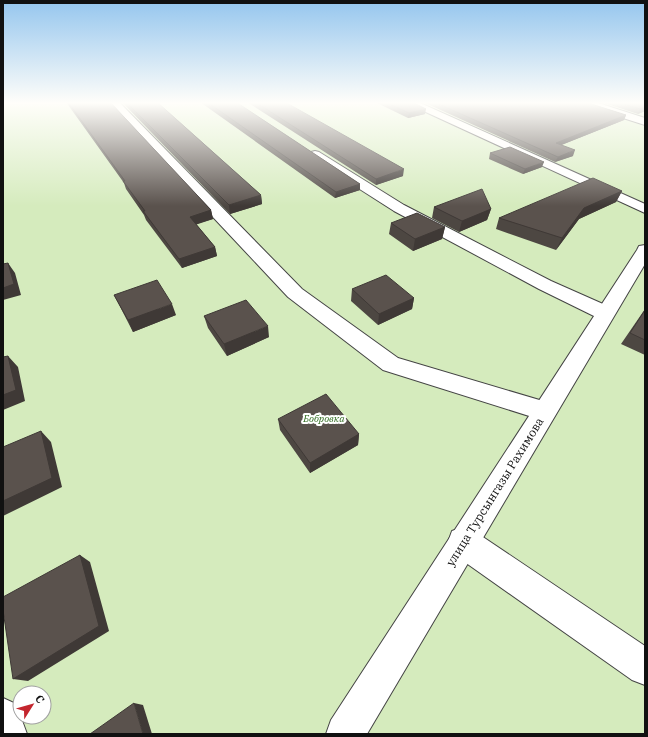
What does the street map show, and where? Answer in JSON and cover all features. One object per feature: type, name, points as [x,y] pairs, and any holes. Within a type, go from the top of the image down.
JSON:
[{"type":"street","points":[[145,136],[295,293],[391,364],[545,411]]},
{"type":"street","points":[[485,136],[645,209]]},
{"type":"street","points":[[305,148],[399,208],[545,285],[605,312]]},
{"type":"street","name":"улица Турсынгазы Рахимова","points":[[345,734],[605,312],[645,250]]},
{"type":"street","points":[[463,542],[645,667]]},
{"type":"street","points":[[3,717],[8,734]]},
{"type":"green space","name":"Бобровка","points":[[3,136],[645,136],[645,734],[3,734]]},
{"type":"building","points":[[93,136],[142,136],[211,210],[190,217],[215,247],[179,259],[143,211],[145,211],[123,181],[125,181]]},
{"type":"building","points":[[160,136],[195,136],[261,195],[229,205]]},
{"type":"building","points":[[256,136],[288,136],[360,184],[336,192]]},
{"type":"building","points":[[309,136],[346,136],[404,169],[376,179]]},
{"type":"building","points":[[512,136],[573,136],[556,143],[575,150],[558,157]]},
{"type":"building","points":[[510,147],[544,162],[525,169],[490,153]]},
{"type":"building","points":[[593,178],[622,191],[584,208],[562,238],[499,218]]},
{"type":"building","points":[[482,189],[491,209],[462,221],[434,207]]},
{"type":"building","points":[[417,213],[445,227],[415,239],[391,223]]},
{"type":"building","points":[[8,263],[14,284],[3,288],[3,264]]},
{"type":"building","points":[[386,275],[414,298],[379,314],[352,289]]},
{"type":"building","points":[[157,280],[172,304],[128,320],[114,295]]},
{"type":"building","points":[[246,300],[268,326],[224,344],[204,316]]},
{"type":"building","points":[[645,310],[645,340],[630,333]]},
{"type":"building","points":[[8,356],[16,390],[3,395],[3,357]]},
{"type":"building","points":[[326,394],[359,434],[310,463],[278,419]]},
{"type":"building","points":[[41,431],[52,478],[3,501],[3,447]]},
{"type":"building","points":[[80,555],[99,626],[13,679],[3,610],[3,597]]},
{"type":"building","points":[[134,703],[143,734],[90,734]]}]
